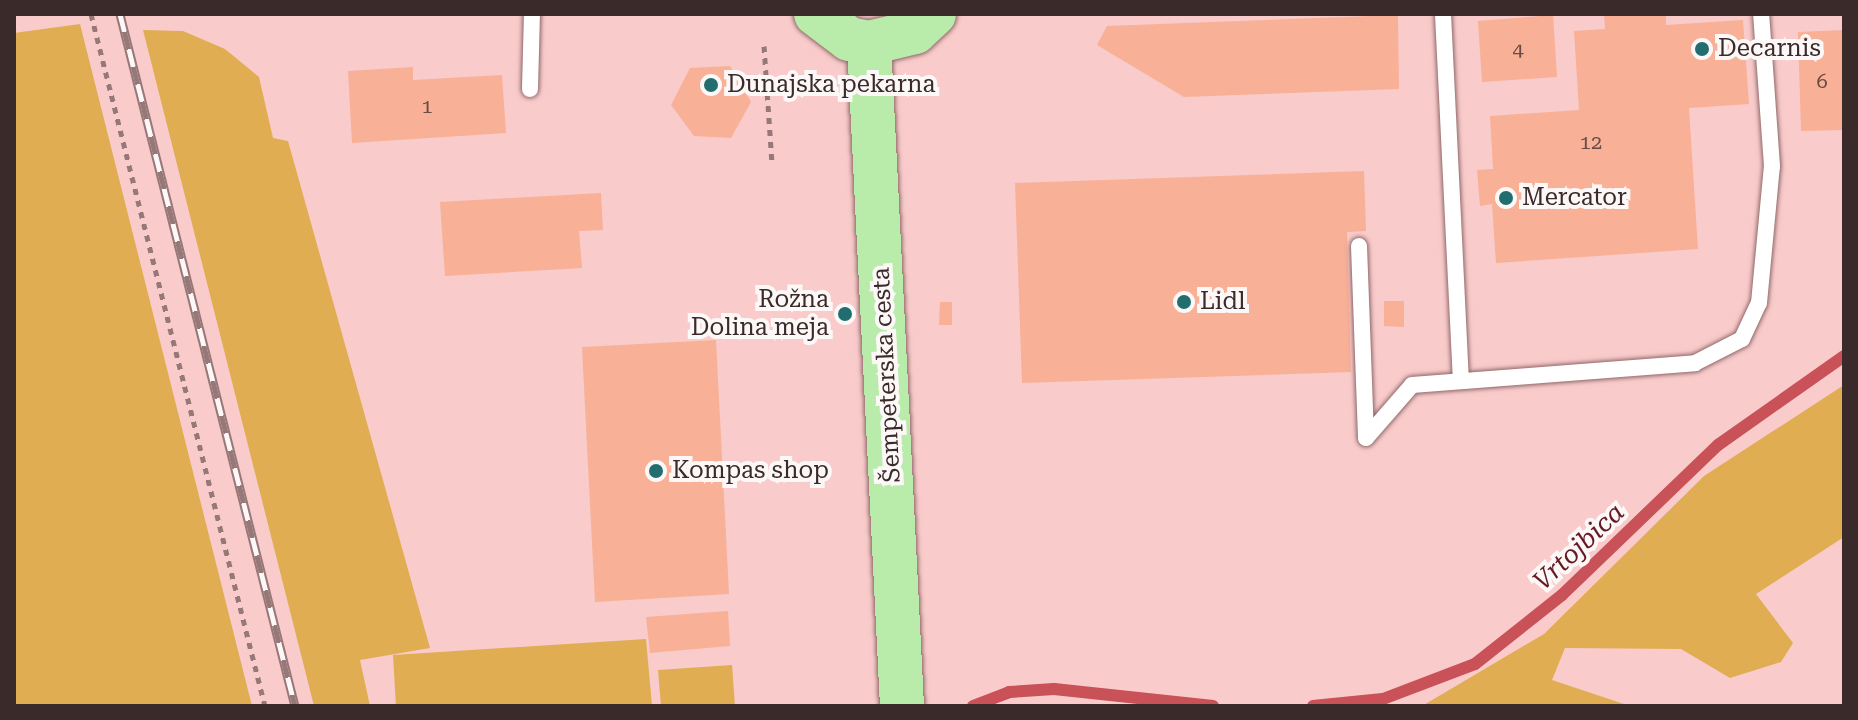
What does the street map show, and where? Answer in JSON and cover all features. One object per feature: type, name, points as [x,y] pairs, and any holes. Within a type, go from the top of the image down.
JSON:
[{"type":"main road","points":[[816,14],[849,39],[869,43],[915,32],[934,14]]},
{"type":"main road","name":"Šempeterska cesta","points":[[869,43],[902,706]]},
{"type":"lane","points":[[530,89],[532,14]]},
{"type":"lane","points":[[1443,14],[1461,377]]},
{"type":"lane","points":[[1359,246],[1366,438],[1412,385],[1461,377],[1695,363],[1742,339],[1759,303],[1772,166],[1761,14]]},
{"type":"path","points":[[91,14],[265,706]]},
{"type":"path","points":[[764,46],[772,163]]},
{"type":"shaded area","points":[[80,24],[252,706],[14,706],[14,33]]},
{"type":"shaded area","points":[[143,30],[183,31],[225,49],[259,77],[273,138],[288,141],[430,648],[360,660],[370,706],[314,706]]},
{"type":"shaded area","points":[[1844,385],[1844,537],[1756,594],[1793,643],[1781,662],[1730,678],[1681,649],[1565,648],[1552,680],[1630,706],[1422,706],[1544,634],[1704,476]]},
{"type":"shaded area","points":[[646,639],[652,706],[396,706],[393,655]]},
{"type":"shaded area","points":[[732,665],[735,706],[661,706],[658,670]]},
{"type":"building","points":[[1604,14],[1666,14],[1666,25],[1743,20],[1749,104],[1689,108],[1698,249],[1496,263],[1492,204],[1480,206],[1477,170],[1493,169],[1490,116],[1579,110],[1574,31],[1605,29]]},
{"type":"building","points":[[1398,15],[1399,89],[1184,97],[1097,45],[1107,26]]},
{"type":"building","points":[[1553,15],[1557,77],[1482,82],[1478,21]]},
{"type":"building","points":[[1844,30],[1844,130],[1801,131],[1798,32]]},
{"type":"building","name":"Dunajska pekarna","points":[[730,66],[751,102],[731,138],[694,136],[671,105],[690,68]]},
{"type":"building","points":[[413,67],[413,80],[502,75],[506,133],[352,143],[348,71]]},
{"type":"building","name":"Lidl","points":[[1364,171],[1366,231],[1347,232],[1351,372],[1022,383],[1015,183]]},
{"type":"building","points":[[601,193],[603,230],[579,231],[582,268],[445,276],[440,202]]},
{"type":"building","points":[[1384,301],[1404,301],[1404,327],[1384,326]]},
{"type":"building","points":[[940,302],[952,302],[952,325],[939,325]]},
{"type":"building","name":"Kompas shop","points":[[716,340],[729,594],[595,602],[582,347]]},
{"type":"building","points":[[728,611],[730,646],[650,653],[646,617]]},
{"type":"waterway","name":"Vrtojbica","points":[[1313,706],[1383,699],[1475,664],[1562,595],[1718,445],[1844,356]]},
{"type":"waterway","name":"Vrtojbica","points":[[973,706],[1009,692],[1054,689],[1213,706]]},
{"type":"railway","points":[[120,14],[295,706]]},
{"type":"place","name":"Decarnis","points":[[1702,49]]},
{"type":"place","name":"Dunajska pekarna","points":[[711,85]]},
{"type":"place","name":"Mercator","points":[[1506,198]]},
{"type":"place","name":"Lidl","points":[[1184,302]]},
{"type":"place","name":"Rožna Dolina meja","points":[[845,314]]},
{"type":"place","name":"Kompas shop","points":[[656,471]]}]
